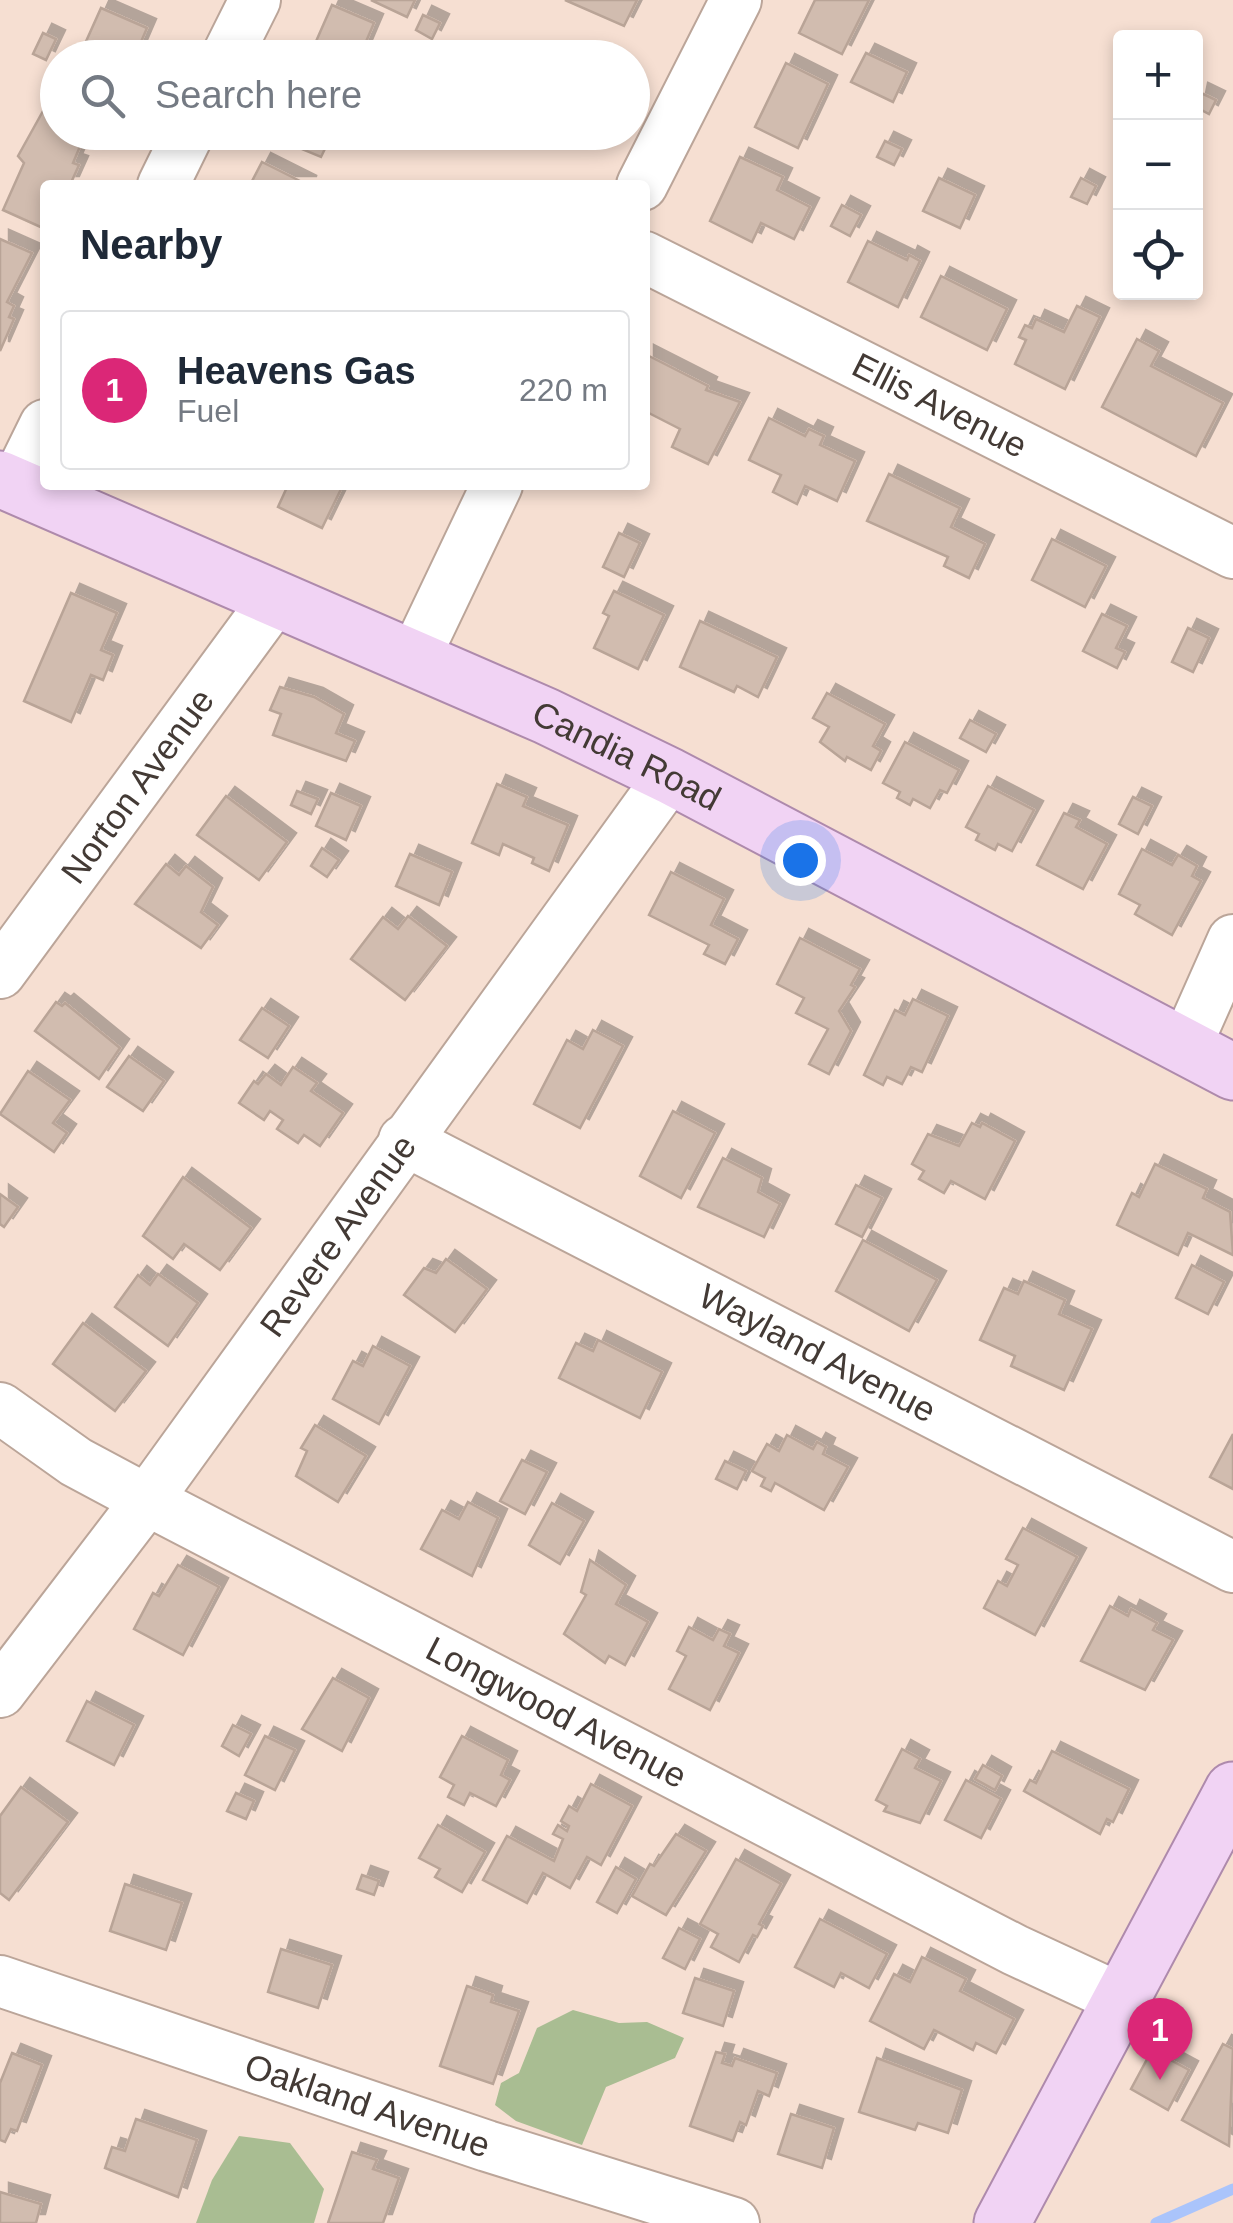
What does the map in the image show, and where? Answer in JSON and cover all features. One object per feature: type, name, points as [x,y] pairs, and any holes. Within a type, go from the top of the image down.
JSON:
[{"type":"main road","name":"Candia Road","points":[[8,483],[414,659],[670,776],[1233,1072]]},
{"type":"main road","points":[[1002,2223],[1233,1790]]},
{"type":"street","points":[[235,40],[255,0]]},
{"type":"street","points":[[645,180],[736,0]]},
{"type":"street","points":[[165,180],[180,150]]},
{"type":"street","name":"Ellis Avenue","points":[[650,259],[1233,552]]},
{"type":"street","points":[[8,483],[40,433]]},
{"type":"street","points":[[414,659],[495,490]]},
{"type":"street","name":"Norton Avenue","points":[[0,972],[275,598]]},
{"type":"street","name":"Revere Avenue","points":[[0,1692],[147,1500],[404,1140],[612,862],[670,776]]},
{"type":"street","points":[[1185,1048],[1233,940]]},
{"type":"street","name":"Wayland Avenue","points":[[404,1140],[1233,1566]]},
{"type":"street","name":"Longwood Avenue","points":[[0,1408],[76,1462],[147,1500],[1015,1950],[1122,2000]]},
{"type":"street","name":"Oakland Avenue","points":[[0,1981],[487,2146],[734,2223]]},
{"type":"green space","points":[[573,2010],[619,2023],[647,2022],[684,2038],[675,2058],[606,2087],[582,2145],[516,2121],[495,2105],[501,2083],[519,2073],[537,2028]]},
{"type":"green space","points":[[239,2136],[290,2143],[324,2189],[314,2223],[196,2223],[212,2180]]},
{"type":"building","points":[[371,0],[415,0],[407,17]]},
{"type":"building","points":[[565,0],[637,0],[624,26]]},
{"type":"building","points":[[815,0],[869,0],[842,54],[799,33]]},
{"type":"building","points":[[332,5],[374,23],[367,40],[317,40]]},
{"type":"building","points":[[101,8],[147,28],[142,40],[87,40]]},
{"type":"building","points":[[423,15],[440,23],[432,39],[416,30]]},
{"type":"building","points":[[43,33],[56,39],[40,40],[40,57],[33,54]]},
{"type":"building","points":[[866,53],[907,72],[893,102],[851,82]]},
{"type":"building","points":[[786,63],[828,84],[798,148],[755,127]]},
{"type":"building","points":[[1203,94],[1216,100],[1209,114],[1203,111]]},
{"type":"building","points":[[40,116],[40,150],[78,150],[73,163],[79,165],[72,180],[40,180],[40,227],[3,210],[24,163],[18,156]]},
{"type":"building","points":[[885,141],[902,149],[894,165],[877,157]]},
{"type":"building","points":[[304,150],[324,150],[321,157]]},
{"type":"building","points":[[740,157],[783,177],[777,190],[810,207],[794,239],[761,223],[752,242],[710,221]]},
{"type":"building","points":[[262,162],[298,180],[253,180]]},
{"type":"building","points":[[939,178],[975,195],[960,228],[923,211]]},
{"type":"building","points":[[1081,178],[1096,186],[1087,204],[1071,197]]},
{"type":"building","points":[[842,205],[861,215],[850,236],[831,226]]},
{"type":"building","points":[[0,239],[32,253],[7,302],[14,306],[9,317],[14,319],[0,351]]},
{"type":"building","points":[[868,241],[907,260],[909,255],[920,261],[898,307],[848,282]]},
{"type":"building","points":[[941,276],[1007,309],[987,350],[921,317]]},
{"type":"building","points":[[1077,306],[1100,317],[1065,389],[1015,364],[1026,340],[1019,337],[1025,325],[1032,328],[1036,319],[1064,332]]},
{"type":"building","points":[[1137,339],[1159,351],[1151,366],[1223,403],[1196,456],[1102,407]]},
{"type":"building","points":[[650,357],[708,386],[706,390],[740,402],[708,464],[672,447],[680,429],[650,414]]},
{"type":"building","points":[[769,418],[805,436],[809,429],[824,436],[820,445],[855,461],[837,501],[805,486],[797,504],[773,492],[781,475],[749,460]]},
{"type":"building","points":[[889,474],[960,508],[951,527],[985,544],[969,578],[944,566],[948,557],[867,521]]},
{"type":"building","points":[[286,490],[341,490],[322,528],[278,507]]},
{"type":"building","points":[[619,533],[640,543],[624,577],[603,567]]},
{"type":"building","points":[[1052,539],[1106,566],[1085,607],[1032,580]]},
{"type":"building","points":[[614,591],[664,615],[638,669],[594,648],[609,616],[603,613]]},
{"type":"building","points":[[71,593],[117,613],[101,650],[113,655],[103,680],[91,675],[71,722],[24,701]]},
{"type":"building","points":[[1102,614],[1127,626],[1116,648],[1125,652],[1117,668],[1083,651]]},
{"type":"building","points":[[700,621],[777,657],[758,697],[737,686],[734,692],[680,667]]},
{"type":"building","points":[[1188,628],[1209,638],[1193,672],[1172,662]]},
{"type":"building","points":[[280,687],[314,697],[344,714],[336,733],[355,741],[346,761],[273,735],[281,714],[270,710]]},
{"type":"building","points":[[827,693],[885,724],[873,746],[881,751],[871,770],[847,757],[845,761],[820,742],[829,727],[813,718]]},
{"type":"building","points":[[970,720],[996,734],[986,752],[960,738]]},
{"type":"building","points":[[905,742],[959,770],[947,793],[940,790],[930,808],[913,799],[910,805],[897,798],[900,792],[883,783]]},
{"type":"building","points":[[497,784],[527,797],[523,806],[568,825],[549,871],[532,863],[534,858],[503,844],[499,855],[472,843]]},
{"type":"building","points":[[988,786],[1034,810],[1012,851],[998,844],[995,850],[976,840],[979,834],[966,827]]},
{"type":"building","points":[[297,791],[318,799],[311,814],[291,805]]},
{"type":"building","points":[[331,793],[361,806],[346,840],[316,826]]},
{"type":"building","points":[[226,796],[287,842],[259,880],[197,835]]},
{"type":"building","points":[[1133,797],[1152,806],[1138,834],[1119,824]]},
{"type":"building","points":[[1064,813],[1080,820],[1076,827],[1107,844],[1083,889],[1037,865]]},
{"type":"building","points":[[322,848],[339,860],[327,877],[311,866]]},
{"type":"building","points":[[1142,849],[1172,865],[1178,855],[1197,866],[1192,876],[1201,881],[1172,935],[1135,914],[1140,905],[1119,894]]},
{"type":"building","points":[[410,854],[452,872],[439,905],[396,886]]},
{"type":"building","points":[[166,864],[179,875],[186,866],[213,887],[201,912],[218,925],[201,948],[135,904]]},
{"type":"building","points":[[671,872],[724,899],[711,925],[738,939],[725,964],[704,954],[709,945],[649,915]]},
{"type":"building","points":[[408,916],[447,946],[405,1000],[351,959],[383,917],[398,929]]},
{"type":"building","points":[[800,938],[860,969],[851,985],[855,987],[839,1011],[851,1031],[829,1074],[809,1064],[828,1029],[796,1013],[804,998],[777,984]]},
{"type":"building","points":[[913,999],[948,1016],[922,1072],[911,1067],[902,1084],[887,1077],[883,1085],[864,1075],[895,1010],[905,1015]]},
{"type":"building","points":[[56,1002],[62,1006],[65,1003],[120,1048],[99,1079],[35,1031]]},
{"type":"building","points":[[262,1008],[289,1026],[268,1058],[240,1040]]},
{"type":"building","points":[[593,1030],[623,1046],[580,1128],[534,1104],[567,1040],[583,1049]]},
{"type":"building","points":[[129,1056],[164,1081],[143,1111],[107,1087]]},
{"type":"building","points":[[293,1067],[317,1083],[311,1091],[343,1113],[320,1146],[304,1135],[298,1143],[277,1129],[283,1120],[270,1111],[264,1120],[239,1103],[254,1081],[258,1084],[266,1074],[281,1085]]},
{"type":"building","points":[[28,1071],[70,1100],[53,1123],[67,1133],[54,1152],[0,1114]]},
{"type":"building","points":[[673,1111],[715,1133],[681,1198],[640,1176]]},
{"type":"building","points":[[972,1123],[980,1127],[982,1123],[1015,1141],[985,1199],[951,1181],[944,1193],[919,1179],[924,1171],[912,1164],[928,1134],[959,1146]]},
{"type":"building","points":[[723,1158],[762,1178],[758,1192],[780,1204],[764,1237],[698,1207]]},
{"type":"building","points":[[1155,1164],[1207,1189],[1203,1198],[1230,1212],[1233,1255],[1188,1233],[1178,1255],[1117,1225],[1132,1193],[1139,1197]]},
{"type":"building","points":[[183,1177],[251,1228],[220,1270],[184,1244],[173,1259],[143,1236]]},
{"type":"building","points":[[856,1185],[882,1198],[862,1237],[836,1224]]},
{"type":"building","points":[[0,1194],[18,1207],[4,1227],[0,1224]]},
{"type":"building","points":[[863,1240],[937,1280],[909,1331],[836,1291]]},
{"type":"building","points":[[446,1259],[487,1289],[455,1332],[404,1295],[424,1268],[436,1273]]},
{"type":"building","points":[[1192,1265],[1224,1282],[1208,1314],[1176,1298]]},
{"type":"building","points":[[158,1274],[198,1303],[168,1346],[115,1307],[138,1275],[150,1285]]},
{"type":"building","points":[[1024,1281],[1065,1300],[1059,1314],[1092,1329],[1064,1390],[1011,1366],[1015,1356],[980,1340],[1004,1288],[1018,1294]]},
{"type":"building","points":[[83,1323],[146,1371],[115,1411],[53,1364]]},
{"type":"building","points":[[598,1340],[662,1372],[640,1418],[559,1378],[576,1343],[593,1351]]},
{"type":"building","points":[[373,1346],[410,1366],[379,1424],[333,1399],[353,1361],[363,1366]]},
{"type":"building","points":[[315,1425],[366,1456],[338,1502],[296,1476],[307,1451],[301,1448]]},
{"type":"building","points":[[1233,1434],[1233,1489],[1210,1477]]},
{"type":"building","points":[[787,1435],[813,1449],[817,1442],[826,1447],[823,1454],[848,1467],[824,1510],[775,1483],[771,1491],[761,1486],[765,1478],[752,1471],[767,1444],[779,1451]]},
{"type":"building","points":[[522,1460],[547,1472],[525,1514],[500,1501]]},
{"type":"building","points":[[725,1461],[746,1471],[737,1489],[716,1479]]},
{"type":"building","points":[[468,1502],[498,1518],[472,1576],[421,1549],[442,1510],[459,1519]]},
{"type":"building","points":[[552,1503],[584,1521],[560,1564],[529,1545]]},
{"type":"building","points":[[1023,1528],[1077,1557],[1035,1635],[984,1608],[998,1581],[1007,1586],[1018,1565],[1006,1559]]},
{"type":"building","points":[[590,1560],[626,1585],[616,1604],[648,1622],[625,1665],[609,1656],[605,1663],[564,1634],[586,1595],[581,1592]]},
{"type":"building","points":[[178,1565],[219,1587],[183,1655],[134,1629],[153,1593],[159,1596]]},
{"type":"building","points":[[1110,1606],[1128,1616],[1131,1609],[1157,1623],[1153,1630],[1173,1640],[1145,1690],[1081,1661]]},
{"type":"building","points":[[689,1627],[713,1640],[719,1629],[730,1634],[724,1646],[739,1653],[710,1710],[669,1689],[686,1656],[677,1651]]},
{"type":"building","points":[[333,1678],[369,1698],[342,1751],[302,1729]]},
{"type":"building","points":[[87,1701],[134,1725],[114,1765],[67,1741]]},
{"type":"building","points":[[233,1725],[251,1734],[239,1756],[222,1746]]},
{"type":"building","points":[[265,1736],[295,1750],[275,1790],[245,1775]]},
{"type":"building","points":[[462,1736],[508,1760],[501,1775],[510,1780],[496,1806],[470,1793],[464,1805],[448,1797],[454,1785],[440,1777]]},
{"type":"building","points":[[902,1749],[920,1759],[915,1768],[941,1781],[920,1823],[884,1811],[887,1806],[876,1800]]},
{"type":"building","points":[[1052,1751],[1129,1789],[1113,1822],[1107,1819],[1100,1834],[1024,1791],[1030,1780],[1036,1783]]},
{"type":"building","points":[[983,1765],[1002,1776],[995,1790],[975,1779]]},
{"type":"building","points":[[966,1780],[1001,1799],[981,1838],[945,1820]]},
{"type":"building","points":[[591,1784],[632,1806],[601,1865],[587,1857],[570,1888],[543,1873],[527,1903],[483,1880],[507,1836],[554,1861],[563,1839],[553,1834],[558,1825],[567,1831],[569,1826],[561,1821],[569,1806],[577,1811]]},
{"type":"building","points":[[21,1787],[68,1822],[9,1900],[0,1893],[0,1816]]},
{"type":"building","points":[[236,1793],[254,1801],[246,1819],[227,1811]]},
{"type":"building","points":[[438,1825],[485,1852],[462,1892],[435,1877],[440,1869],[419,1858]]},
{"type":"building","points":[[676,1834],[706,1851],[666,1915],[632,1896],[650,1864],[654,1866]]},
{"type":"building","points":[[736,1859],[781,1884],[759,1924],[763,1926],[757,1937],[753,1935],[739,1962],[711,1947],[718,1934],[700,1924]]},
{"type":"building","points":[[616,1867],[636,1879],[617,1913],[597,1902]]},
{"type":"building","points":[[362,1875],[379,1881],[374,1895],[357,1889]]},
{"type":"building","points":[[125,1884],[182,1903],[166,1950],[110,1931]]},
{"type":"building","points":[[820,1919],[887,1954],[869,1988],[841,1973],[834,1987],[795,1967]]},
{"type":"building","points":[[679,1928],[700,1939],[685,1969],[663,1958]]},
{"type":"building","points":[[281,1949],[332,1965],[318,2008],[268,1992]]},
{"type":"building","points":[[922,1957],[966,1979],[960,1991],[1014,2019],[996,2053],[976,2043],[973,2050],[934,2030],[924,2049],[870,2021],[894,1974],[910,1982]]},
{"type":"building","points":[[695,1978],[734,1991],[723,2026],[683,2013]]},
{"type":"building","points":[[467,1986],[493,1995],[491,2002],[519,2011],[493,2084],[440,2066]]},
{"type":"building","points":[[1223,2044],[1233,2049],[1229,2146],[1182,2120]]},
{"type":"building","points":[[1152,2050],[1189,2070],[1168,2110],[1131,2089]]},
{"type":"building","points":[[716,2052],[725,2054],[722,2063],[732,2066],[735,2058],[777,2073],[769,2096],[758,2091],[746,2125],[740,2122],[733,2141],[690,2126]]},
{"type":"building","points":[[12,2053],[42,2065],[17,2131],[11,2129],[5,2142],[0,2140],[0,2083]]},
{"type":"building","points":[[877,2058],[962,2090],[948,2133],[918,2123],[915,2130],[859,2112]]},
{"type":"building","points":[[791,2114],[834,2128],[822,2168],[778,2154]]},
{"type":"building","points":[[136,2119],[197,2140],[178,2197],[105,2168],[112,2147],[125,2151]]},
{"type":"building","points":[[352,2152],[377,2160],[373,2169],[399,2178],[383,2223],[328,2223]]},
{"type":"building","points":[[0,2192],[41,2204],[36,2223],[0,2223]]},
{"type":"waterway","points":[[1156,2223],[1233,2189]]},
{"type":"place","name":"Heavens Gas","points":[[1160,2080]]}]
